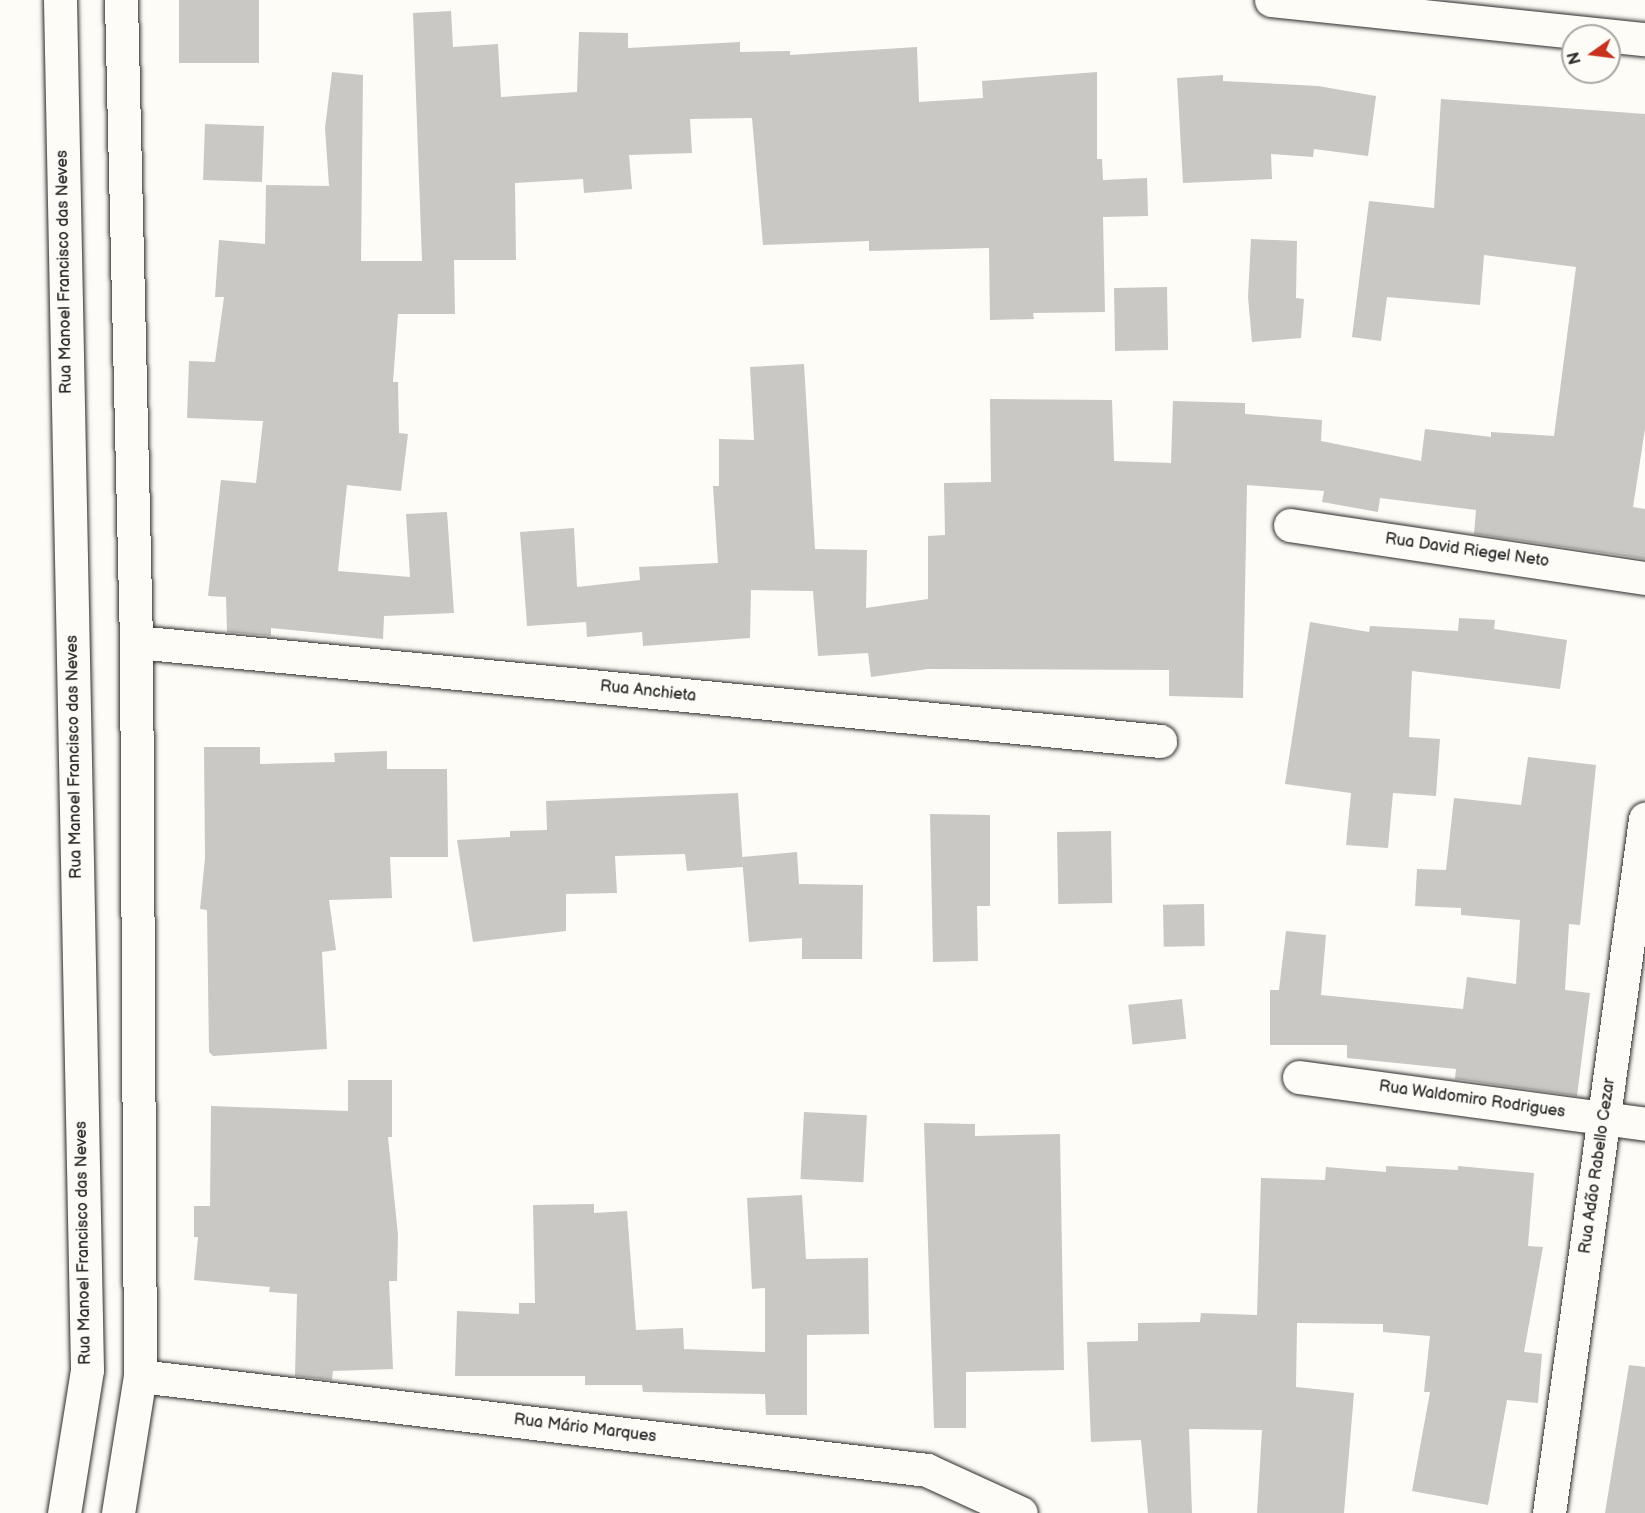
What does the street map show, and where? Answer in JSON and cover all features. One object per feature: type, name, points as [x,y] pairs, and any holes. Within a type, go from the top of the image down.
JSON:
[{"type":"street","name":"Rua Manoel Francisco das Neves","points":[[60,0],[87,1370],[64,1513]]},
{"type":"street","points":[[118,1513],[140,1376],[136,642],[121,0]]},
{"type":"street","points":[[1271,0],[1645,39]]},
{"type":"street","name":"Rua David Riegel Neto","points":[[1290,525],[1645,578]]},
{"type":"street","name":"Rua Anchieta","points":[[136,642],[1160,741]]},
{"type":"street","name":"Rua Adão Rabello Cezar","points":[[1549,1513],[1645,819]]},
{"type":"street","name":"Rua Waldomiro Rodrigues","points":[[1299,1077],[1645,1124]]},
{"type":"street","name":"Rua Mário Marques","points":[[140,1376],[927,1470],[1021,1513]]},
{"type":"building","points":[[179,0],[259,0],[259,63],[179,63]]},
{"type":"building","points":[[451,11],[453,47],[498,44],[501,97],[577,92],[579,32],[628,33],[628,48],[740,42],[740,52],[790,51],[790,55],[917,47],[919,102],[983,98],[982,81],[1097,72],[1097,159],[1102,159],[1103,180],[1147,178],[1148,216],[1103,217],[1105,312],[1033,313],[1034,319],[990,320],[989,248],[869,251],[869,241],[763,245],[752,118],[690,119],[692,153],[629,155],[632,189],[584,193],[583,179],[515,183],[516,260],[454,260],[455,314],[398,314],[393,382],[398,382],[399,433],[408,434],[401,491],[347,485],[338,571],[410,577],[406,514],[447,512],[454,613],[384,616],[383,639],[271,628],[271,636],[227,632],[226,597],[208,596],[221,480],[256,483],[263,421],[187,418],[189,361],[215,362],[224,297],[215,297],[219,240],[265,244],[266,185],[329,186],[325,128],[332,72],[363,75],[361,261],[422,261],[413,13]]},
{"type":"building","points":[[1223,75],[1223,81],[1318,86],[1376,96],[1368,156],[1314,149],[1313,157],[1271,154],[1272,179],[1183,183],[1177,78]]},
{"type":"building","points":[[1441,99],[1645,114],[1645,429],[1633,507],[1645,509],[1645,559],[1474,534],[1476,510],[1380,498],[1378,512],[1322,502],[1324,491],[1247,485],[1243,698],[1169,696],[1169,670],[928,669],[871,677],[868,653],[818,656],[813,591],[751,590],[750,638],[643,646],[642,632],[587,637],[586,622],[527,626],[520,532],[574,528],[577,587],[640,580],[639,567],[718,563],[713,486],[719,486],[719,439],[754,440],[750,367],[804,364],[815,549],[867,550],[866,608],[928,599],[928,536],[945,535],[944,483],[991,482],[990,399],[1112,400],[1114,461],[1171,463],[1173,401],[1245,403],[1245,414],[1322,420],[1321,441],[1421,461],[1425,429],[1491,437],[1491,432],[1554,436],[1576,267],[1484,255],[1480,305],[1387,297],[1381,341],[1352,337],[1369,201],[1434,208]]},
{"type":"building","points":[[205,124],[264,126],[262,182],[203,180]]},
{"type":"building","points":[[1251,239],[1297,241],[1296,298],[1304,299],[1301,338],[1252,342],[1248,297]]},
{"type":"building","points":[[1167,287],[1168,350],[1115,351],[1114,288]]},
{"type":"building","points":[[1459,618],[1495,620],[1494,629],[1567,640],[1560,689],[1412,671],[1409,737],[1440,739],[1436,796],[1393,793],[1388,848],[1346,845],[1351,793],[1285,784],[1310,622],[1369,632],[1370,626],[1458,631]]},
{"type":"building","points":[[204,747],[260,747],[260,764],[335,762],[334,753],[387,751],[387,769],[447,769],[448,857],[390,857],[392,898],[329,900],[336,950],[322,952],[327,1049],[213,1056],[209,1052],[207,910],[200,909],[205,858]]},
{"type":"building","points":[[1528,757],[1596,765],[1580,925],[1569,924],[1565,990],[1590,993],[1577,1096],[1455,1079],[1456,1069],[1347,1058],[1347,1045],[1270,1045],[1270,990],[1279,990],[1286,931],[1326,935],[1321,995],[1463,1009],[1467,977],[1516,984],[1520,920],[1461,915],[1461,908],[1415,906],[1417,869],[1446,870],[1454,798],[1521,805]]},
{"type":"building","points":[[738,793],[743,867],[687,871],[685,854],[615,856],[617,893],[566,894],[566,931],[473,942],[457,840],[510,837],[510,831],[547,830],[546,801]]},
{"type":"building","points":[[930,814],[990,815],[990,906],[977,906],[978,961],[933,962]]},
{"type":"building","points":[[1111,831],[1112,903],[1058,904],[1057,832]]},
{"type":"building","points":[[797,852],[799,884],[863,885],[862,959],[802,959],[802,938],[749,942],[742,857]]},
{"type":"building","points":[[1204,904],[1205,946],[1164,947],[1163,905]]},
{"type":"building","points":[[1182,999],[1186,1039],[1132,1044],[1128,1005]]},
{"type":"building","points":[[348,1080],[392,1080],[392,1137],[388,1137],[398,1235],[397,1281],[389,1281],[393,1369],[333,1371],[332,1380],[295,1376],[297,1294],[269,1292],[270,1287],[194,1280],[198,1237],[194,1237],[194,1206],[210,1206],[211,1106],[348,1111]]},
{"type":"building","points":[[804,1112],[867,1115],[863,1182],[800,1179]]},
{"type":"building","points":[[924,1123],[975,1124],[975,1136],[1060,1134],[1064,1370],[966,1372],[966,1428],[934,1428]]},
{"type":"building","points":[[1386,1166],[1458,1170],[1458,1166],[1534,1173],[1528,1246],[1543,1247],[1524,1352],[1542,1354],[1538,1403],[1507,1400],[1488,1505],[1412,1491],[1430,1392],[1424,1392],[1430,1336],[1383,1332],[1383,1324],[1297,1323],[1296,1387],[1354,1393],[1344,1513],[1257,1513],[1262,1430],[1189,1429],[1192,1513],[1148,1513],[1141,1440],[1091,1442],[1087,1342],[1138,1341],[1138,1323],[1200,1322],[1201,1313],[1257,1315],[1261,1178],[1325,1180],[1326,1167],[1386,1172]]},
{"type":"building","points":[[802,1195],[806,1259],[868,1258],[869,1334],[807,1335],[807,1415],[766,1415],[765,1394],[643,1392],[642,1385],[585,1385],[585,1376],[455,1376],[457,1311],[519,1314],[519,1303],[535,1303],[533,1205],[594,1204],[594,1213],[627,1211],[636,1330],[683,1328],[684,1349],[765,1352],[765,1288],[752,1289],[747,1198]]},
{"type":"building","points":[[1629,1365],[1645,1367],[1645,1513],[1605,1513]]}]
